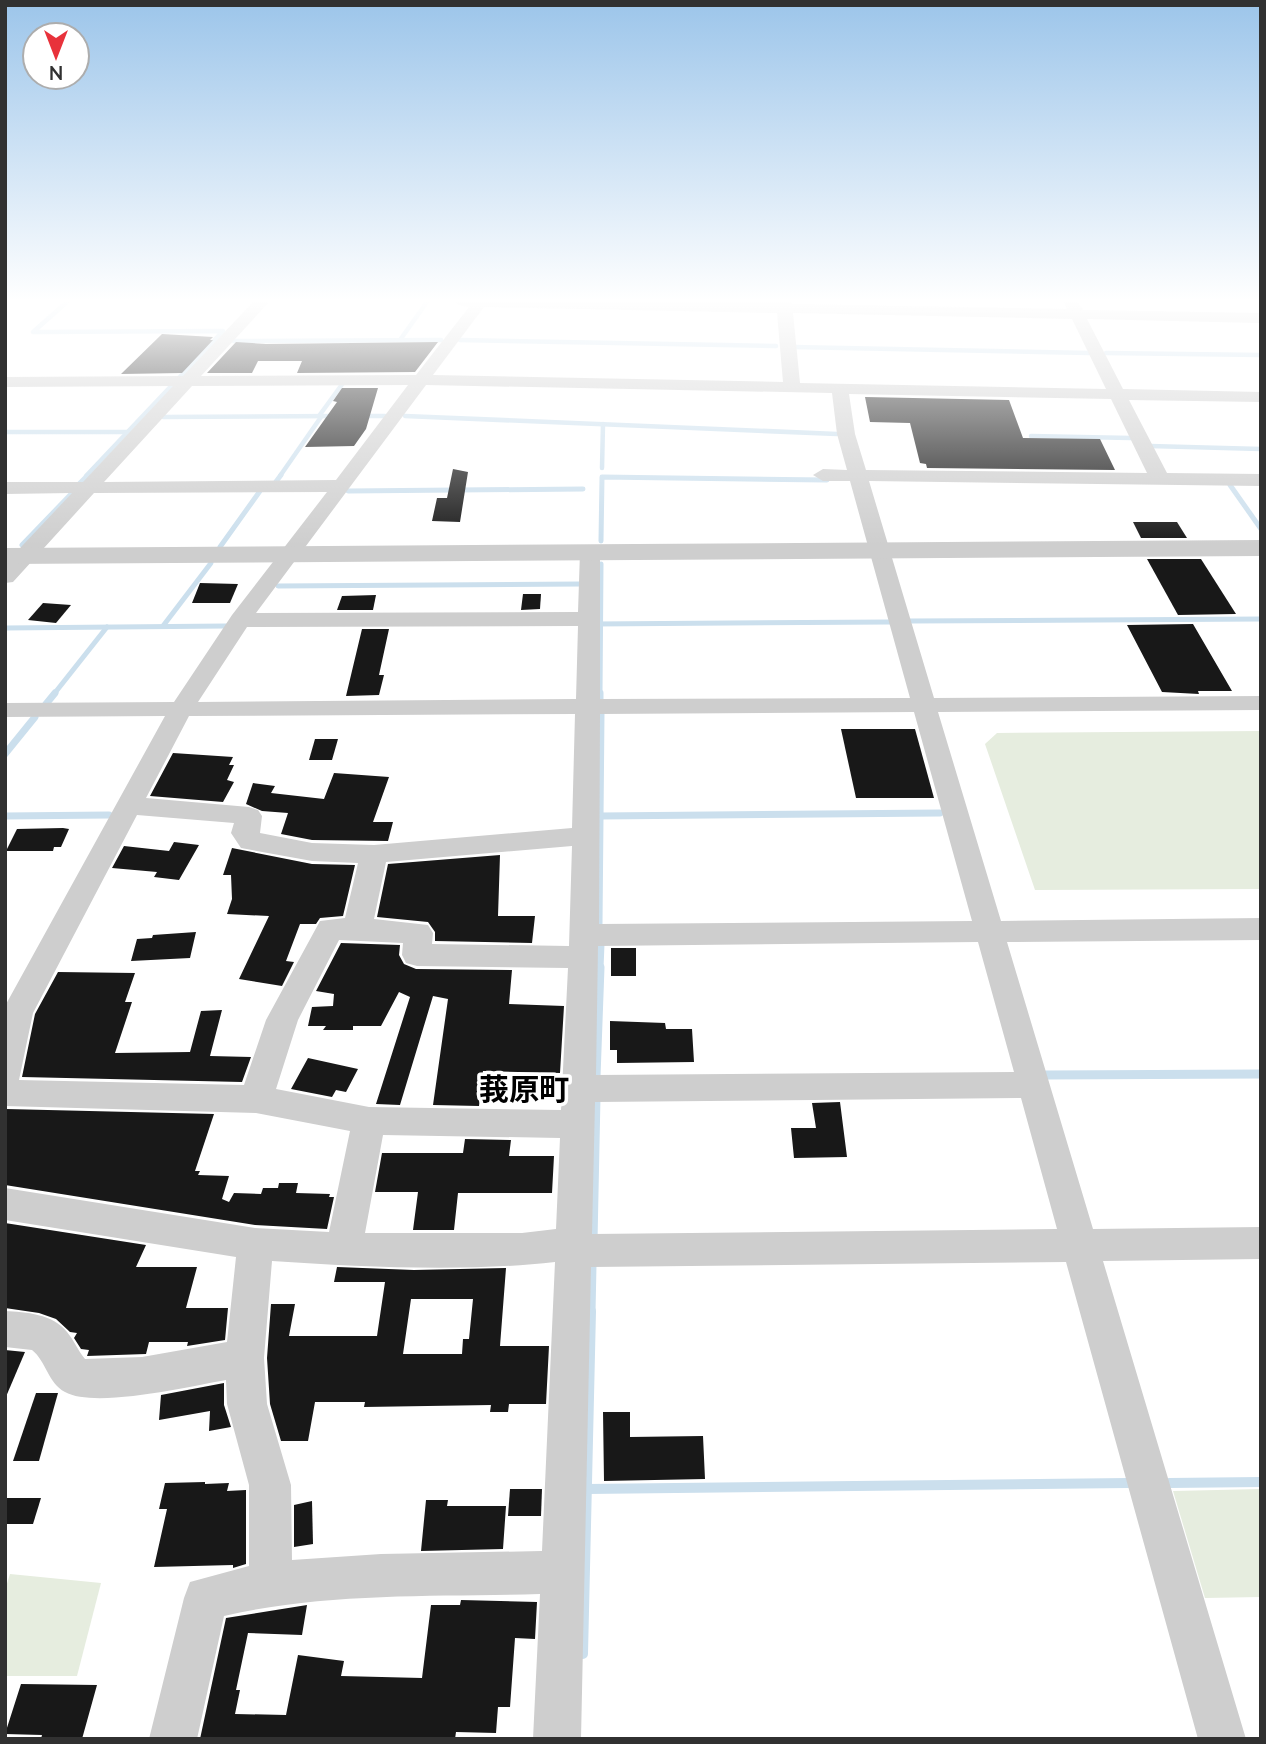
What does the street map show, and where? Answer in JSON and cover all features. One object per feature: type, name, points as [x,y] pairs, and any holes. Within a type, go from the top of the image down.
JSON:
[{"type":"street","points":[[5,577],[15,556],[88,488],[187,383]]},
{"type":"street","points":[[5,1075],[11,1013],[181,709],[240,620],[420,383]]},
{"type":"street","points":[[579,383],[1261,397]]},
{"type":"street","points":[[792,383],[792,388]]},
{"type":"street","points":[[1113,383],[1160,479]]},
{"type":"street","points":[[840,389],[846,433],[879,550],[1222,1739]]},
{"type":"street","points":[[822,475],[860,479],[1261,480]]},
{"type":"street","points":[[5,488],[343,486]]},
{"type":"street","points":[[15,556],[1261,548]]},
{"type":"street","points":[[557,1739],[584,946],[590,552]]},
{"type":"street","points":[[240,620],[589,618]]},
{"type":"street","points":[[5,710],[1261,703]]},
{"type":"street","points":[[127,805],[249,816],[245,833],[251,841],[312,852],[374,854],[585,836]]},
{"type":"street","points":[[357,929],[374,854]]},
{"type":"street","points":[[256,1099],[282,1020],[330,929],[418,933],[418,954],[989,932],[1261,929]]},
{"type":"street","points":[[579,1089],[1034,1085]]},
{"type":"street","points":[[5,1093],[256,1099],[369,1121],[578,1124]]},
{"type":"street","points":[[344,1249],[369,1121]]},
{"type":"street","points":[[5,1204],[255,1244],[344,1249],[1261,1243]]},
{"type":"street","points":[[255,1244],[245,1358],[247,1405],[270,1485],[271,1584]]},
{"type":"street","points":[[5,1329],[42,1334],[52,1342],[70,1374],[79,1379],[142,1376],[245,1358]]},
{"type":"street","points":[[173,1739],[206,1598],[271,1584],[381,1576],[563,1572]]},
{"type":"shaded area","points":[[1261,731],[1261,889],[1035,890],[985,744],[997,733]]},
{"type":"shaded area","points":[[1261,1489],[1261,1597],[1205,1598],[1173,1491]]},
{"type":"shaded area","points":[[10,1574],[101,1583],[77,1676],[5,1676],[5,1590]]},
{"type":"building","points":[[342,388],[378,388],[366,429],[354,446],[305,447],[337,402],[333,401]]},
{"type":"building","points":[[865,397],[1009,400],[1023,438],[1100,439],[1115,470],[927,468],[926,464],[920,463],[910,423],[870,422]]},
{"type":"building","points":[[453,469],[468,472],[460,522],[432,521],[437,498],[447,498]]},
{"type":"building","points":[[1133,522],[1177,522],[1187,538],[1141,538]]},
{"type":"building","points":[[1147,559],[1201,559],[1236,614],[1178,615]]},
{"type":"building","points":[[200,583],[238,584],[230,603],[192,603]]},
{"type":"building","points":[[523,594],[541,594],[540,609],[521,610]]},
{"type":"building","points":[[376,595],[373,610],[337,610],[342,596]]},
{"type":"building","points":[[43,603],[71,605],[56,623],[28,620]]},
{"type":"building","points":[[1193,624],[1232,691],[1198,691],[1199,694],[1162,692],[1127,625]]},
{"type":"building","points":[[362,629],[389,629],[379,675],[384,675],[379,695],[346,696]]},
{"type":"building","points":[[841,729],[915,729],[934,798],[856,798]]},
{"type":"building","points":[[315,739],[338,739],[332,760],[309,760]]},
{"type":"building","points":[[173,753],[233,757],[229,765],[234,765],[227,780],[234,782],[223,802],[150,796]]},
{"type":"building","points":[[334,773],[389,777],[373,822],[393,822],[388,841],[312,840],[281,834],[288,813],[262,811],[246,804],[253,783],[275,786],[271,793],[324,799]]},
{"type":"building","points":[[17,829],[69,829],[61,847],[54,847],[53,851],[6,851]]},
{"type":"building","points":[[174,842],[199,845],[179,880],[154,877],[157,872],[112,868],[124,846],[169,851]]},
{"type":"building","points":[[232,848],[312,864],[355,865],[343,916],[320,918],[316,924],[300,924],[286,961],[294,962],[282,986],[239,979],[269,916],[227,914],[232,899],[231,875],[223,875]]},
{"type":"building","points":[[500,855],[498,916],[535,916],[532,943],[435,941],[435,932],[428,922],[377,917],[388,864]]},
{"type":"building","points":[[196,932],[190,958],[131,961],[137,939]]},
{"type":"building","points":[[341,943],[400,945],[399,955],[404,964],[416,969],[512,970],[509,1004],[564,1006],[560,1073],[483,1071],[479,1106],[433,1105],[448,999],[433,996],[400,1105],[376,1104],[410,997],[399,992],[381,1026],[323,1030],[326,1026],[308,1026],[312,1007],[333,1006],[334,994],[316,991]]},
{"type":"building","points":[[611,948],[636,948],[636,976],[611,976]]},
{"type":"building","points":[[58,972],[135,973],[125,1002],[132,1002],[115,1053],[190,1052],[201,1011],[222,1010],[210,1056],[251,1057],[242,1082],[22,1077],[35,1014]]},
{"type":"building","points":[[610,1021],[665,1023],[666,1029],[692,1029],[694,1062],[617,1063],[617,1050],[610,1050]]},
{"type":"building","points":[[308,1058],[358,1069],[346,1092],[336,1090],[332,1097],[291,1089]]},
{"type":"building","points":[[840,1102],[847,1157],[794,1158],[791,1128],[816,1128],[812,1103]]},
{"type":"building","points":[[6,1109],[214,1114],[195,1171],[200,1171],[198,1175],[229,1176],[222,1199],[229,1202],[234,1193],[261,1194],[263,1188],[278,1188],[279,1183],[298,1183],[296,1193],[330,1194],[329,1197],[334,1197],[327,1229],[255,1225],[5,1185]]},
{"type":"building","points":[[465,1139],[511,1140],[509,1156],[554,1156],[552,1193],[458,1193],[454,1230],[413,1230],[418,1192],[375,1192],[382,1153],[463,1153]]},
{"type":"building","points":[[5,1223],[146,1245],[136,1267],[197,1267],[186,1308],[228,1308],[225,1340],[187,1346],[188,1342],[149,1342],[146,1354],[87,1356],[89,1350],[81,1349],[74,1338],[77,1333],[70,1332],[56,1319],[39,1313],[5,1308]]},
{"type":"building","points":[[337,1267],[414,1270],[506,1268],[500,1346],[549,1346],[546,1404],[509,1404],[508,1412],[490,1412],[491,1405],[364,1407],[365,1402],[315,1402],[308,1441],[281,1441],[270,1404],[267,1358],[271,1304],[295,1304],[289,1336],[377,1336],[385,1282],[334,1282]],"holes":[[[411,1299],[473,1299],[469,1339],[463,1339],[462,1354],[403,1354]]]},
{"type":"building","points":[[5,1350],[25,1352],[5,1399]]},
{"type":"building","points":[[224,1383],[224,1405],[231,1427],[209,1431],[210,1411],[159,1420],[161,1395]]},
{"type":"building","points":[[36,1393],[58,1393],[39,1461],[13,1461]]},
{"type":"building","points":[[603,1412],[630,1412],[630,1437],[703,1436],[705,1479],[604,1481]]},
{"type":"building","points":[[165,1483],[229,1483],[227,1491],[246,1490],[246,1564],[233,1568],[233,1565],[154,1567],[167,1509],[159,1509]]},
{"type":"building","points":[[510,1489],[542,1489],[541,1516],[508,1516]]},
{"type":"building","points":[[5,1498],[41,1498],[33,1524],[5,1524]]},
{"type":"building","points":[[426,1500],[448,1500],[447,1506],[506,1506],[503,1549],[421,1551]]},
{"type":"building","points":[[312,1501],[313,1544],[294,1547],[294,1505]]},
{"type":"building","points":[[461,1600],[537,1602],[535,1639],[515,1638],[510,1707],[498,1707],[496,1733],[456,1732],[455,1739],[200,1739],[226,1618],[307,1605],[302,1635],[248,1633],[236,1690],[240,1690],[235,1714],[286,1715],[298,1655],[344,1661],[341,1676],[422,1678],[431,1605],[460,1605]]},
{"type":"building","points":[[21,1684],[97,1685],[82,1739],[41,1739],[42,1735],[5,1734]]},
{"type":"waterway","points":[[319,416],[343,383]]},
{"type":"waterway","points":[[128,432],[173,384]]},
{"type":"waterway","points":[[163,417],[335,416]]},
{"type":"waterway","points":[[361,416],[385,416]]},
{"type":"waterway","points":[[405,416],[603,424]]},
{"type":"waterway","points":[[280,476],[321,417]]},
{"type":"waterway","points":[[602,468],[603,424]]},
{"type":"waterway","points":[[603,424],[837,434]]},
{"type":"waterway","points":[[5,432],[128,432]]},
{"type":"waterway","points":[[86,476],[128,432]]},
{"type":"waterway","points":[[1031,436],[1131,438]]},
{"type":"waterway","points":[[1150,446],[1261,449]]},
{"type":"waterway","points":[[79,484],[88,475]]},
{"type":"waterway","points":[[275,483],[281,475]]},
{"type":"waterway","points":[[601,541],[602,477],[827,480]]},
{"type":"waterway","points":[[1230,485],[1261,529]]},
{"type":"waterway","points":[[348,491],[583,489]]},
{"type":"waterway","points":[[220,547],[260,491]]},
{"type":"waterway","points":[[22,545],[73,492]]},
{"type":"waterway","points":[[163,626],[211,563]]},
{"type":"waterway","points":[[601,564],[601,624]]},
{"type":"waterway","points":[[278,586],[581,584]]},
{"type":"waterway","points":[[910,621],[1261,619]]},
{"type":"waterway","points":[[601,624],[890,622]]},
{"type":"waterway","points":[[595,624],[601,624]]},
{"type":"waterway","points":[[600,694],[601,624]]},
{"type":"waterway","points":[[107,627],[226,626]]},
{"type":"waterway","points":[[5,628],[107,627]]},
{"type":"waterway","points":[[54,694],[107,627]]},
{"type":"waterway","points":[[46,704],[55,693]]},
{"type":"waterway","points":[[600,694],[600,701]]},
{"type":"waterway","points":[[600,816],[601,713]]},
{"type":"waterway","points":[[5,754],[35,717]]},
{"type":"waterway","points":[[600,816],[940,813]]},
{"type":"waterway","points":[[5,816],[109,815]]},
{"type":"waterway","points":[[599,924],[600,816]]},
{"type":"waterway","points":[[600,968],[601,944]]},
{"type":"waterway","points":[[596,1077],[600,967]]},
{"type":"waterway","points":[[1046,1075],[1261,1074]]},
{"type":"waterway","points":[[593,1241],[596,1097]]},
{"type":"waterway","points":[[591,1313],[592,1265]]},
{"type":"waterway","points":[[583,1654],[591,1311]]},
{"type":"waterway","points":[[1169,1483],[1261,1482]]},
{"type":"waterway","points":[[587,1489],[1128,1483]]},
{"type":"district","name":"莪原町","points":[[524,1090]]}]
